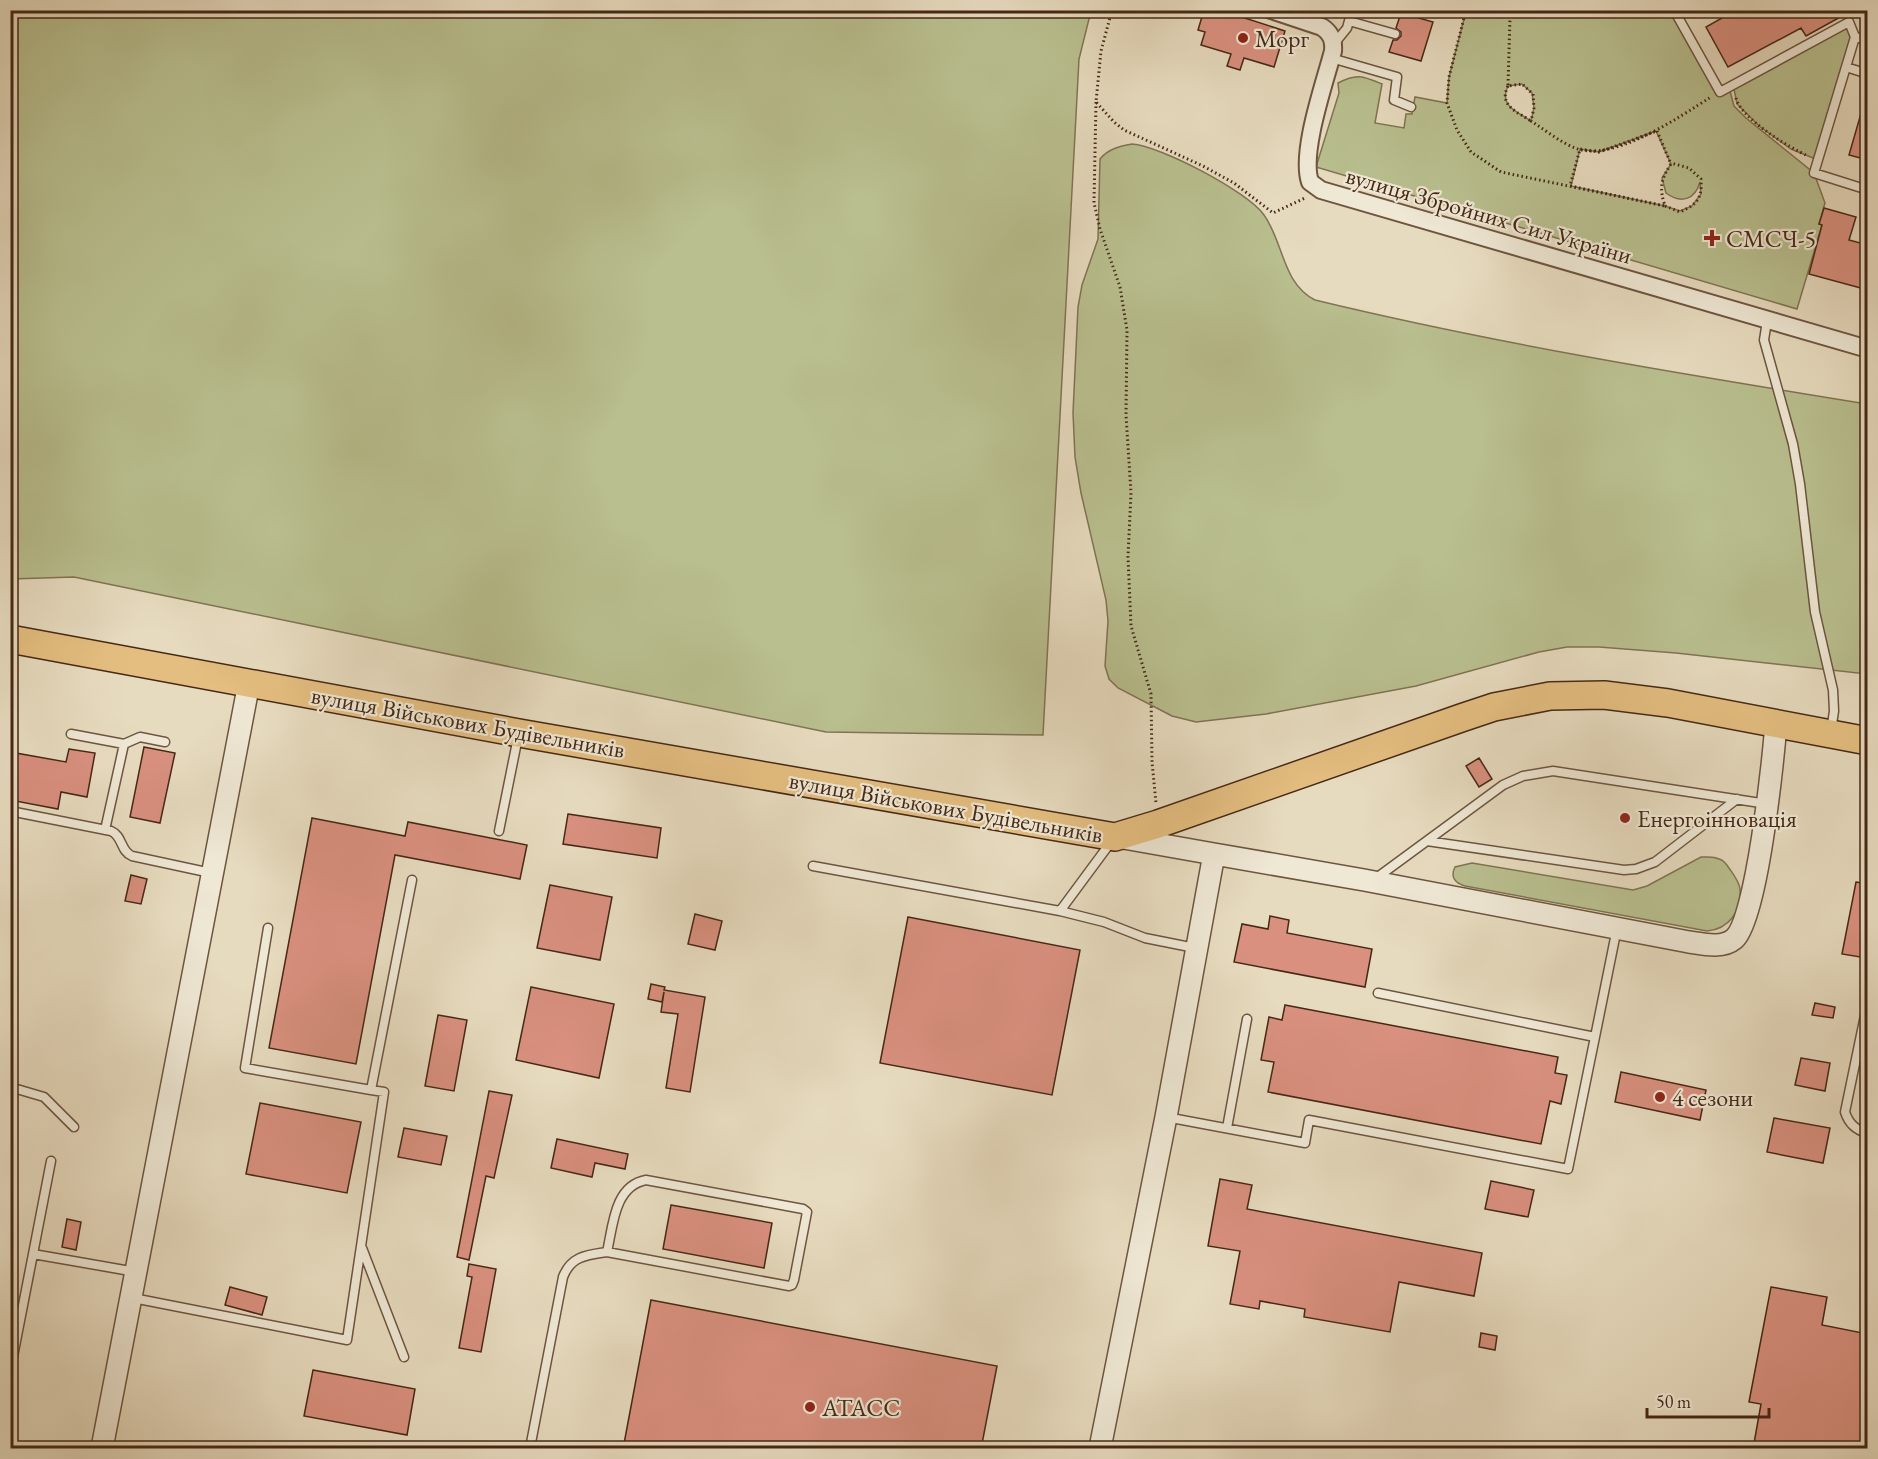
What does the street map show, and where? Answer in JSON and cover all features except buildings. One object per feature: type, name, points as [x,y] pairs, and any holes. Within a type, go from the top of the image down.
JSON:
[{"type":"main road","name":"вулиця Військових Будівельників","points":[[10,639],[519,733],[1115,837],[1464,717],[1550,696],[1577,694],[1631,697],[1868,741]]},
{"type":"street","points":[[1271,10],[1329,31],[1333,51]]},
{"type":"street","name":"вулиця Збройних Сил України","points":[[1333,51],[1312,135],[1307,166],[1310,182],[1321,190],[1868,350]]},
{"type":"street","points":[[102,1449],[249,683]]},
{"type":"street","points":[[1115,837],[1372,881],[1703,944],[1721,945],[1735,938],[1741,931],[1748,913],[1767,804],[1776,724]]},
{"type":"street","points":[[1100,1449],[1166,1116],[1214,854]]},
{"type":"lane","points":[[1352,10],[1347,28],[1333,51],[1397,76],[1394,100],[1411,107]]},
{"type":"lane","points":[[1674,10],[1720,92],[1849,22],[1856,37],[1814,173],[1868,190]]},
{"type":"lane","points":[[1349,21],[1395,34]]},
{"type":"lane","points":[[1856,37],[1868,40]]},
{"type":"lane","points":[[1846,67],[1868,74]]},
{"type":"lane","points":[[1767,321],[1764,340],[1793,444],[1815,612],[1833,690],[1834,711],[1830,734]]},
{"type":"lane","points":[[499,831],[519,733]]},
{"type":"lane","points":[[71,734],[124,744],[140,737],[165,742]]},
{"type":"lane","points":[[105,830],[124,744]]},
{"type":"lane","points":[[1372,881],[1503,785],[1523,776],[1553,771],[1767,804]]},
{"type":"lane","points":[[1427,841],[1624,870],[1636,869],[1655,862],[1737,799]]},
{"type":"lane","points":[[10,811],[116,833],[123,849],[132,856],[213,874]]},
{"type":"lane","points":[[1060,911],[1115,837]]},
{"type":"lane","points":[[813,866],[1060,911],[1104,922],[1145,938],[1196,949]]},
{"type":"lane","points":[[371,1090],[411,880]]},
{"type":"lane","points":[[132,1298],[347,1340],[384,1092],[245,1068],[267,927]]},
{"type":"lane","points":[[1166,1116],[1305,1143],[1309,1120],[1568,1169],[1617,928]]},
{"type":"lane","points":[[1378,993],[1595,1037]]},
{"type":"lane","points":[[1868,1001],[1845,1112],[1852,1125],[1868,1134]]},
{"type":"lane","points":[[1227,1128],[1247,1019]]},
{"type":"lane","points":[[10,1087],[44,1096],[74,1127]]},
{"type":"lane","points":[[10,1372],[51,1161]]},
{"type":"lane","points":[[530,1449],[566,1270],[570,1264],[583,1256],[607,1252],[789,1286],[794,1280],[807,1212],[803,1209],[646,1180],[633,1184],[617,1206],[607,1252]]},
{"type":"lane","points":[[361,1246],[404,1357]]},
{"type":"lane","points":[[33,1254],[137,1272]]},
{"type":"path","points":[[1112,10],[1101,51],[1096,102],[1094,203],[1100,229],[1120,287],[1127,330],[1126,415],[1131,493],[1128,557],[1131,627],[1151,694],[1152,762],[1158,824]]},
{"type":"path","points":[[1466,10],[1449,76],[1447,103],[1457,130],[1471,152],[1501,172],[1665,206],[1680,212],[1692,206],[1701,194],[1701,179],[1689,168],[1671,164]]},
{"type":"path","points":[[1517,10],[1510,17],[1508,86],[1505,96],[1510,108],[1580,149],[1599,152],[1657,131],[1720,92]]},
{"type":"path","points":[[1508,86],[1522,84],[1533,94],[1534,108],[1531,121]]},
{"type":"path","points":[[1733,84],[1737,104],[1759,126],[1791,149],[1818,160]]},
{"type":"path","points":[[1096,102],[1124,130],[1234,183],[1273,213],[1321,190]]},
{"type":"path","points":[[1657,131],[1671,164]]},
{"type":"path","points":[[1570,186],[1580,149]]},
{"type":"path","points":[[1665,206],[1660,191],[1662,178],[1671,164]]},
{"type":"green space","points":[[10,11],[1091,11],[1079,59],[1043,735],[826,732],[74,577],[11,579]]},
{"type":"green space","points":[[1466,11],[1674,11],[1720,91],[1730,91],[1734,106],[1746,118],[1814,173],[1825,203],[1819,224],[1822,225],[1797,309],[1316,167],[1339,93],[1338,83],[1360,77],[1382,84],[1375,123],[1404,128],[1406,114],[1412,114],[1415,97],[1447,103],[1449,77]],"holes":[[[1522,84],[1532,93],[1534,108],[1531,121],[1511,108],[1506,99],[1508,86]],[[1656,131],[1671,164],[1662,178],[1666,193],[1677,198],[1687,198],[1695,193],[1700,182],[1701,194],[1692,206],[1680,211],[1571,186],[1580,149],[1599,152]]]},
{"type":"green space","points":[[1849,22],[1855,37],[1818,160],[1791,149],[1759,126],[1737,104],[1733,84]]},
{"type":"green space","points":[[1132,144],[1182,161],[1223,183],[1255,205],[1271,226],[1296,283],[1304,293],[1315,300],[1452,331],[1659,370],[1867,404],[1867,674],[1676,653],[1567,647],[1539,652],[1416,686],[1266,714],[1196,722],[1172,716],[1118,688],[1109,679],[1105,666],[1108,621],[1106,600],[1081,493],[1075,457],[1073,413],[1078,307],[1082,285],[1098,239],[1100,159],[1115,148]]},
{"type":"green space","points":[[1701,857],[1715,857],[1724,861],[1736,878],[1740,889],[1739,905],[1732,918],[1715,930],[1707,931],[1465,886],[1453,877],[1455,867],[1472,863],[1633,890],[1647,886]]},
{"type":"place","name":"Морг","points":[[1243,38]]},
{"type":"place","name":"СМСЧ-5","points":[[1712,238]]},
{"type":"place","name":"Енергоінновація","points":[[1625,818]]},
{"type":"place","name":"4 сезони","points":[[1660,1097]]},
{"type":"place","name":"АТАСС","points":[[810,1407]]}]
